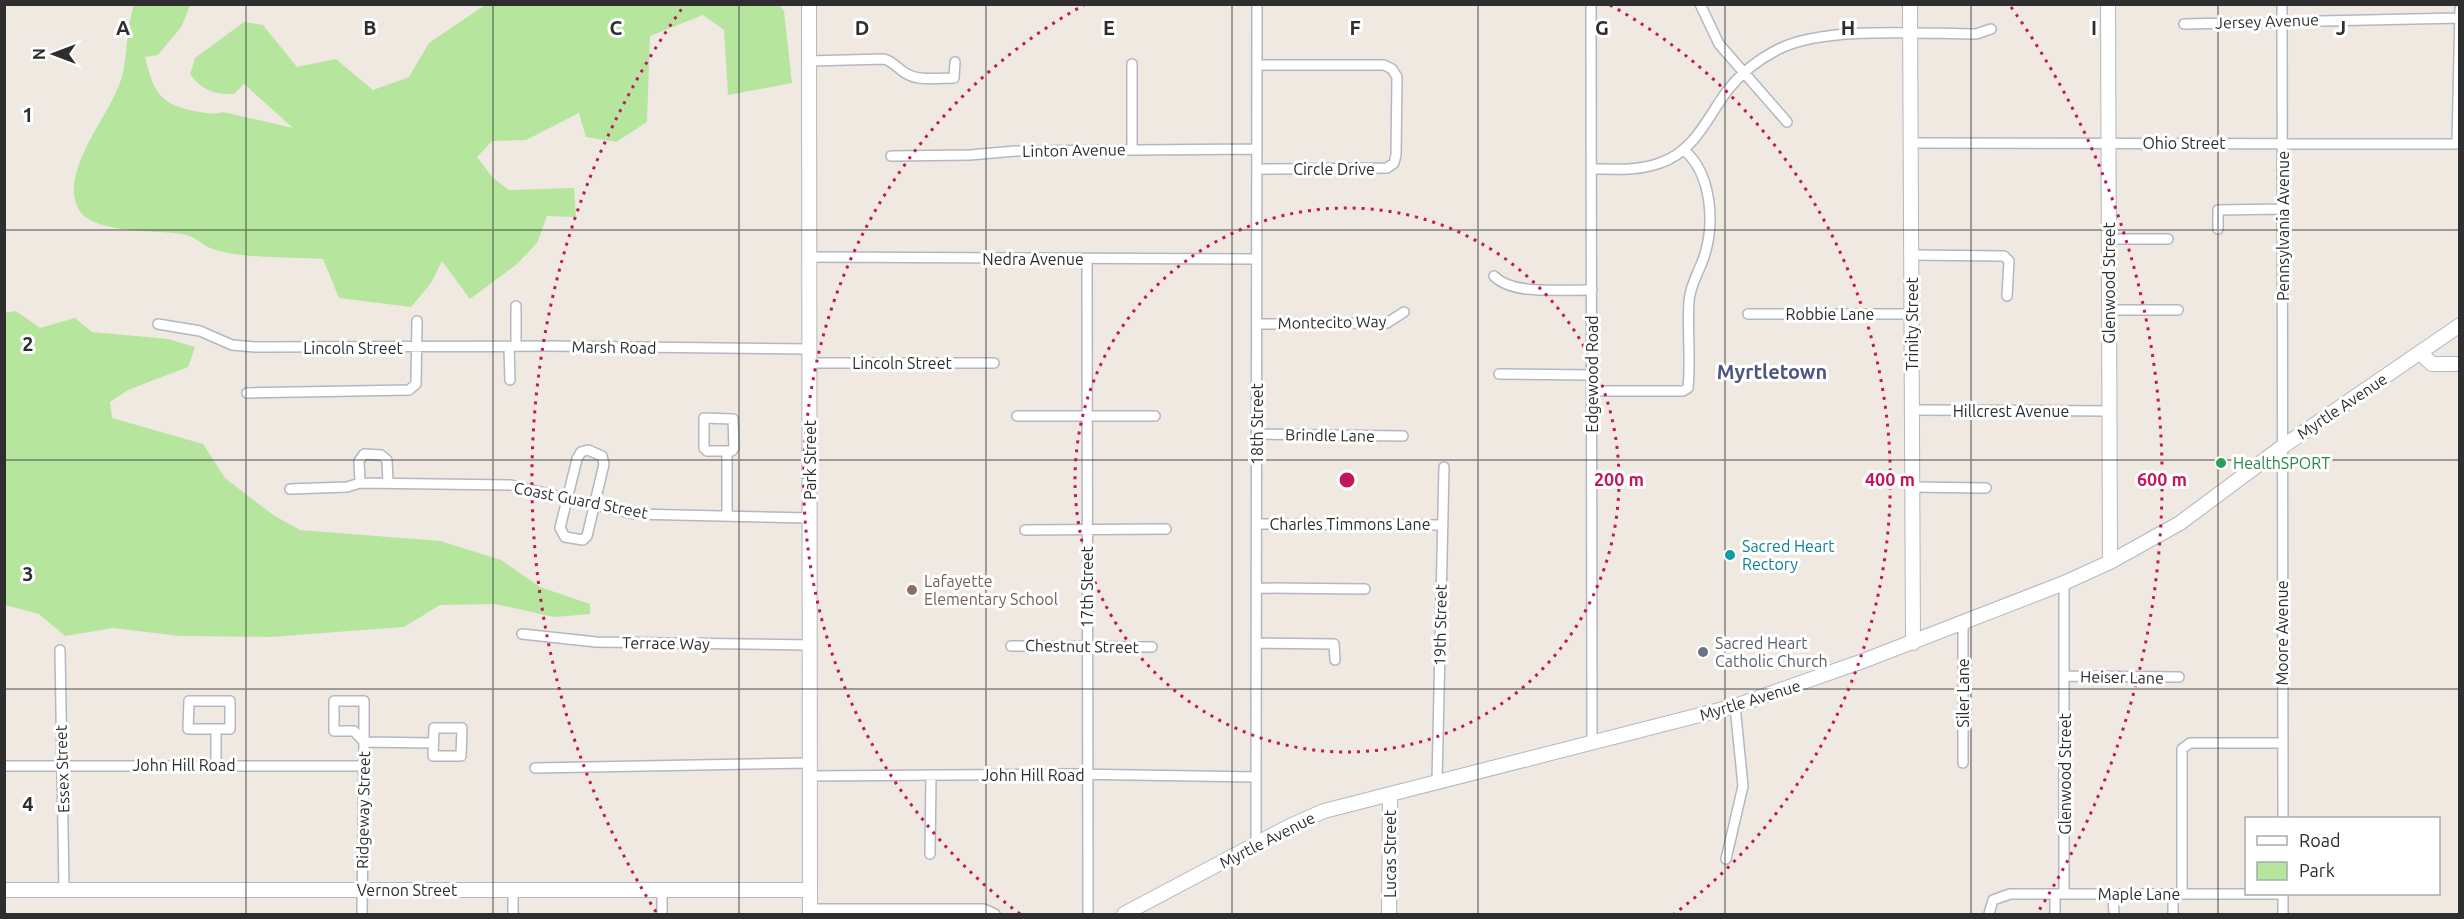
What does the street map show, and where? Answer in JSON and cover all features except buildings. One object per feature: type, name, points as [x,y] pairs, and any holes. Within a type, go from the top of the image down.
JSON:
[{"type":"street","name":"Park Street","points":[[809,4],[810,912]]},
{"type":"street","name":"18th Street","points":[[1256,844],[1257,4]]},
{"type":"street","name":"Edgewood Road","points":[[1592,4],[1592,743]]},
{"type":"street","points":[[1700,4],[1719,44],[1787,122]]},
{"type":"street","name":"Trinity Street","points":[[1910,4],[1912,643]]},
{"type":"street","name":"Glenwood Street","points":[[2108,4],[2110,562]]},
{"type":"street","name":"Pennsylvania Avenue","points":[[2282,4],[2282,447]]},
{"type":"street","name":"Ohio Street","points":[[1911,143],[2457,144],[2459,13]]},
{"type":"street","name":"Jersey Avenue","points":[[2184,24],[2459,13]]},
{"type":"street","points":[[1592,169],[1646,167],[1667,160],[1684,150],[1695,140],[1727,91],[1743,74],[1778,50],[1804,40],[1825,36],[1976,34],[1991,29]]},
{"type":"street","points":[[809,61],[884,59],[893,62],[909,76],[935,78],[954,78],[955,62]]},
{"type":"street","points":[[1132,64],[1132,149]]},
{"type":"street","name":"Circle Drive","points":[[1257,65],[1384,65],[1392,69],[1397,77],[1396,155],[1394,163],[1387,168],[1257,169]]},
{"type":"street","name":"Linton Avenue","points":[[891,156],[1132,149],[1257,149]]},
{"type":"street","points":[[1592,391],[1687,391],[1690,293],[1704,256],[1709,214],[1707,192],[1700,172],[1684,150]]},
{"type":"street","points":[[2218,229],[2218,210],[2282,208]]},
{"type":"street","points":[[2109,239],[2168,239]]},
{"type":"street","points":[[1911,255],[2004,256],[2009,261],[2007,296]]},
{"type":"street","name":"Nedra Avenue","points":[[810,257],[1256,259]]},
{"type":"street","name":"17th Street","points":[[1087,259],[1088,915]]},
{"type":"street","points":[[1494,276],[1502,284],[1516,288],[1593,290]]},
{"type":"street","points":[[510,380],[516,306]]},
{"type":"street","points":[[2110,310],[2178,310]]},
{"type":"street","name":"Montecito Way","points":[[1257,324],[1387,323],[1404,312]]},
{"type":"street","name":"Robbie Lane","points":[[1748,314],[1912,314]]},
{"type":"street","points":[[417,321],[417,348]]},
{"type":"street","name":"Lincoln Street","points":[[158,324],[200,331],[232,345],[417,348],[416,384],[409,390],[247,393]]},
{"type":"street","name":"Myrtle Avenue","points":[[1124,915],[1256,844],[1324,811],[1735,706],[1912,643],[2064,583],[2110,562],[2180,523],[2282,447],[2460,324]]},
{"type":"street","name":"Marsh Road","points":[[417,348],[513,346],[810,356]]},
{"type":"street","points":[[2420,352],[2432,364],[2460,364]]},
{"type":"street","name":"Lincoln Street","points":[[810,356],[994,363]]},
{"type":"street","points":[[1499,374],[1593,375]]},
{"type":"street","name":"Hillcrest Avenue","points":[[1912,410],[2110,411]]},
{"type":"street","points":[[1017,416],[1155,416]]},
{"type":"street","points":[[704,418],[733,419],[734,448],[727,452],[707,451],[704,448],[704,418]]},
{"type":"street","name":"Brindle Lane","points":[[1257,434],[1403,435]]},
{"type":"street","name":"Moore Avenue","points":[[2282,447],[2283,817]]},
{"type":"street","points":[[581,452],[596,452],[602,456],[604,464],[587,537],[584,540],[566,537],[560,528],[566,498],[581,452]]},
{"type":"street","points":[[727,452],[727,516]]},
{"type":"street","points":[[360,483],[359,461],[364,454],[381,454],[387,460],[388,483]]},
{"type":"street","name":"19th Street","points":[[1437,782],[1444,467]]},
{"type":"street","name":"Coast Guard Street","points":[[290,489],[347,487],[360,483],[511,485],[634,514],[810,518]]},
{"type":"street","points":[[1911,487],[1986,488]]},
{"type":"street","name":"Charles Timmons Lane","points":[[1257,524],[1443,525]]},
{"type":"street","points":[[1025,530],[1166,529]]},
{"type":"street","name":"Glenwood Street","points":[[2055,915],[2059,894],[2065,676],[2064,583]]},
{"type":"street","points":[[1257,588],[1365,589]]},
{"type":"street","name":"Siler Lane","points":[[1963,622],[1963,763]]},
{"type":"street","name":"Terrace Way","points":[[522,634],[596,642],[810,645]]},
{"type":"street","points":[[1257,643],[1334,645],[1335,660]]},
{"type":"street","name":"Chestnut Street","points":[[1011,646],[1152,647]]},
{"type":"street","name":"Essex Street","points":[[60,650],[64,890]]},
{"type":"street","name":"Heiser Lane","points":[[2065,676],[2179,678]]},
{"type":"street","points":[[189,701],[230,701],[230,729],[216,729],[188,729],[189,701]]},
{"type":"street","name":"Ridgeway Street","points":[[362,915],[364,766],[364,742],[364,701],[334,701],[334,731],[354,731],[364,742]]},
{"type":"street","points":[[1726,859],[1743,786],[1735,706]]},
{"type":"street","points":[[216,729],[216,765]]},
{"type":"street","points":[[364,742],[433,743]]},
{"type":"street","points":[[2173,915],[2177,894],[2182,750],[2190,743],[2282,743]]},
{"type":"street","name":"John Hill Road","points":[[4,766],[364,766]]},
{"type":"street","name":"John Hill Road","points":[[535,768],[810,770],[931,775],[1256,777]]},
{"type":"street","points":[[930,855],[931,775]]},
{"type":"street","name":"Lucas Street","points":[[1389,915],[1390,794]]},
{"type":"street","name":"Vernon Street","points":[[4,890],[810,890]]},
{"type":"street","points":[[513,890],[513,915]]},
{"type":"street","points":[[662,890],[662,915]]},
{"type":"street","name":"Maple Lane","points":[[1989,915],[1991,904],[1999,897],[2059,894],[2245,894]]},
{"type":"street","points":[[2113,894],[2114,915]]},
{"type":"street","points":[[2281,895],[2283,915]]},
{"type":"street","points":[[810,912],[984,909],[995,915]]},
{"type":"green space","points":[[134,5],[190,5],[182,26],[158,55],[145,57],[151,79],[165,100],[173,105],[195,111],[212,114],[223,112],[293,128],[244,84],[234,94],[221,94],[204,88],[190,74],[195,58],[244,22],[263,25],[297,67],[336,59],[373,90],[409,77],[429,43],[485,5],[779,5],[784,11],[792,83],[728,95],[724,30],[703,15],[650,36],[647,122],[616,142],[586,137],[579,113],[526,140],[492,141],[477,157],[493,178],[509,190],[574,188],[576,217],[547,216],[537,243],[517,264],[470,299],[442,261],[431,283],[411,307],[339,298],[323,259],[235,254],[210,248],[186,235],[111,227],[86,218],[79,210],[74,195],[75,178],[81,160],[117,91],[122,76]]},
{"type":"green space","points":[[16,311],[40,328],[75,318],[92,332],[168,339],[195,347],[188,367],[128,390],[110,402],[112,418],[203,444],[225,478],[273,515],[300,530],[440,541],[501,560],[540,587],[590,604],[590,614],[554,617],[495,604],[440,605],[404,627],[270,637],[180,636],[113,628],[65,636],[39,614],[5,605],[4,313]]},
{"type":"place","name":"HealthSPORT","points":[[2221,463]]},
{"type":"place","name":"Sacred Heart Rectory","points":[[1730,555]]},
{"type":"place","name":"Lafayette Elementary School","points":[[912,590]]},
{"type":"place","name":"Sacred Heart Catholic Church","points":[[1703,652]]},
{"type":"district","name":"Myrtletown","points":[[1772,372]]}]
